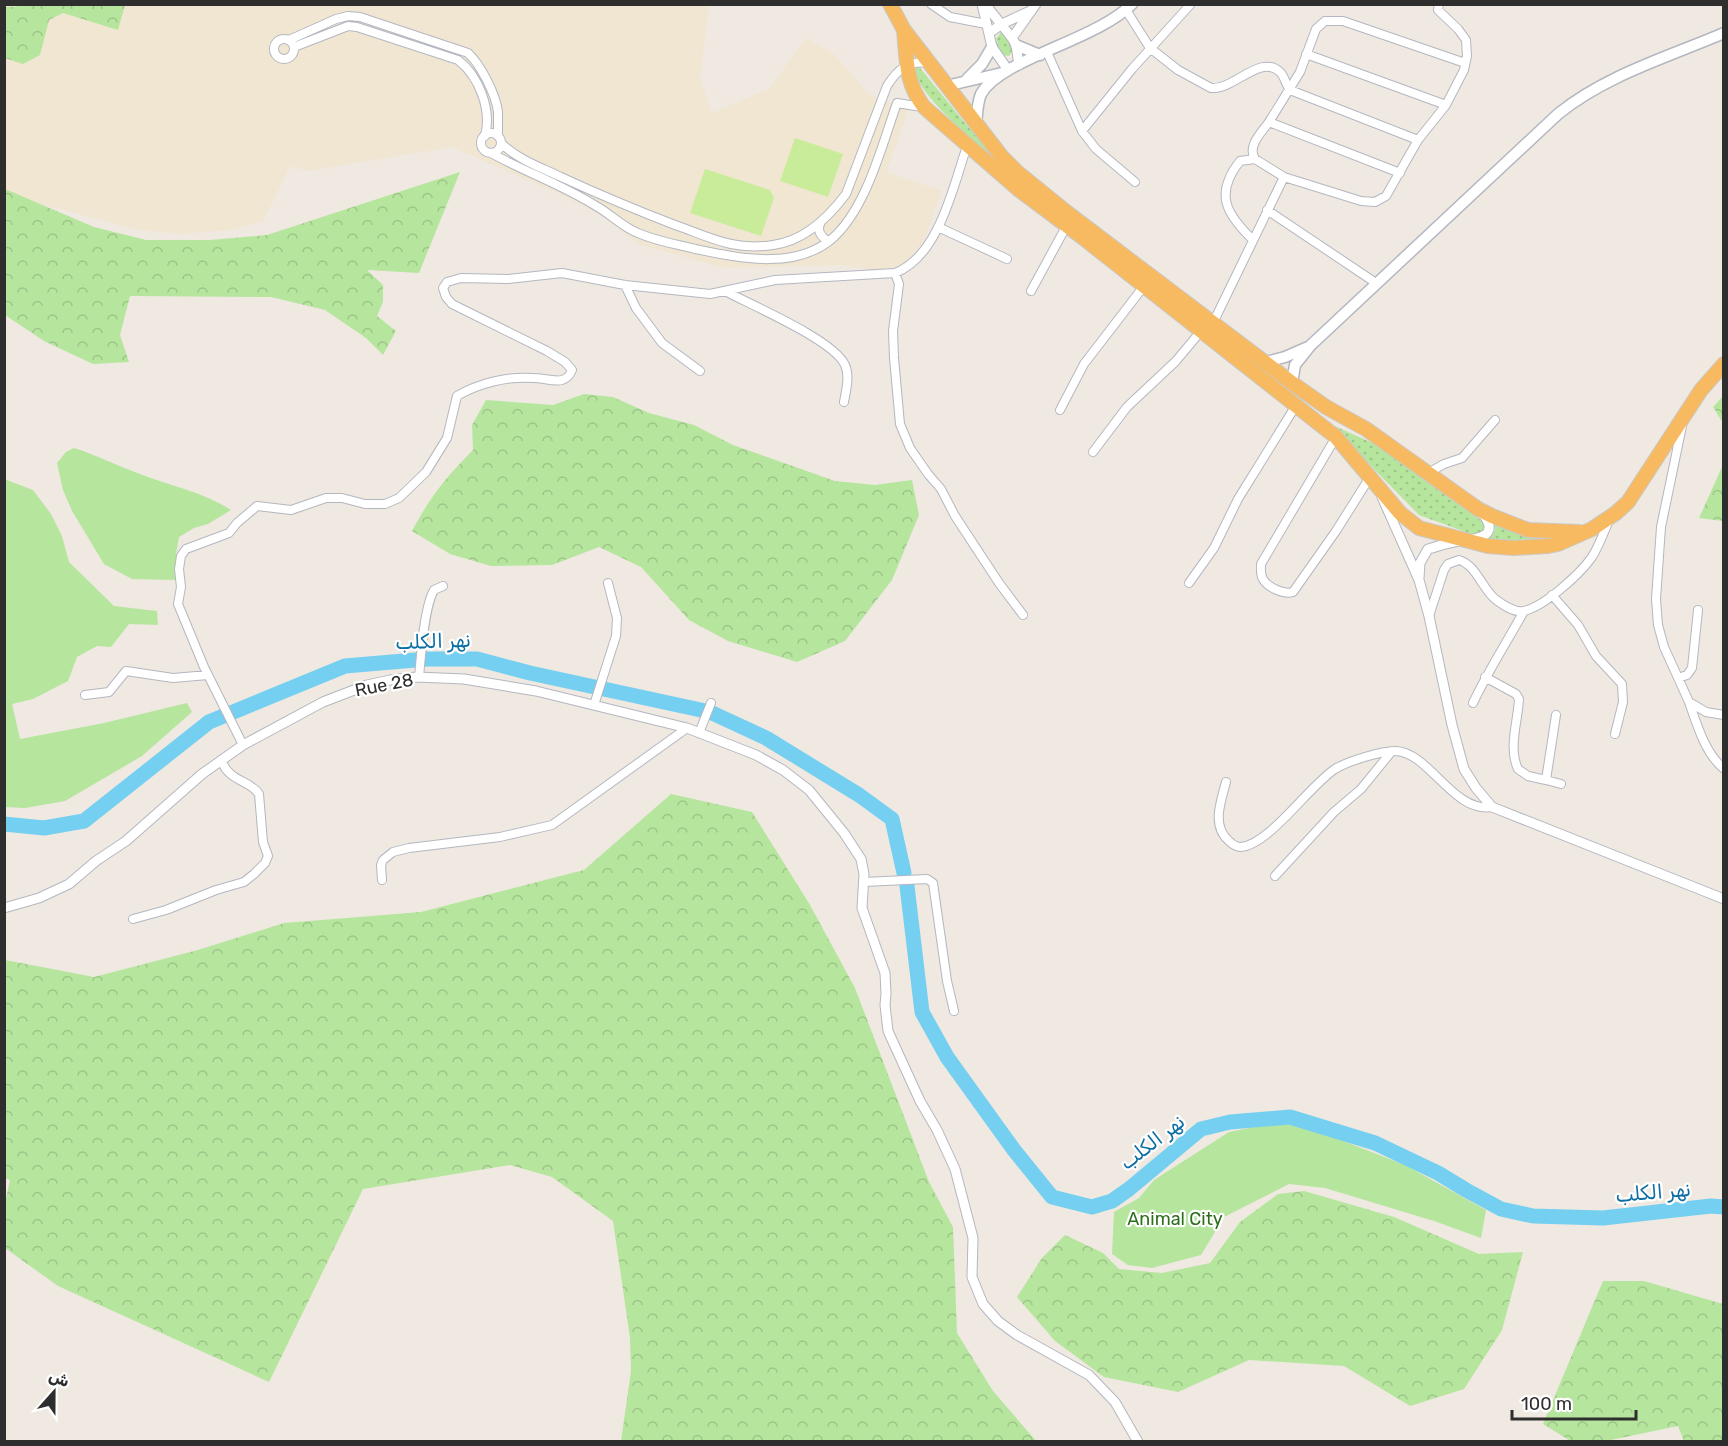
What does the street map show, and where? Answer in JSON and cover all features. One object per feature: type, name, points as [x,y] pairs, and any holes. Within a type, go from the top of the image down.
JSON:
[{"type":"highway","points":[[890,4],[904,30],[928,63],[976,126],[1017,172],[1213,323],[1326,407],[1365,429],[1478,509],[1506,523],[1528,530],[1584,532]]},
{"type":"highway","points":[[904,30],[907,65],[914,93],[924,107],[967,147],[1018,189],[1336,437],[1409,522],[1419,528],[1461,541],[1488,546],[1531,547],[1558,544],[1584,532],[1610,518],[1628,502],[1701,390],[1724,364]]},
{"type":"main road","points":[[976,126],[983,91],[1006,71],[1095,30],[1129,7]]},
{"type":"main road","points":[[1292,383],[1294,367],[1311,345],[1529,140],[1576,100],[1612,80],[1724,33]]},
{"type":"main road","points":[[1014,41],[1044,54]]},
{"type":"main road","points":[[963,82],[982,64],[992,47]]},
{"type":"main road","points":[[946,86],[1006,71]]},
{"type":"main road","points":[[1266,362],[1285,357],[1311,345]]},
{"type":"street","points":[[931,4],[950,17],[987,29],[1033,8]]},
{"type":"street","points":[[984,4],[992,47],[1006,71]]},
{"type":"street","points":[[984,4],[1014,41],[1019,64]]},
{"type":"street","points":[[1439,4],[1438,10],[1466,40],[1466,63],[1464,70],[1446,105],[1418,140],[1382,200],[1361,201],[1284,177],[1255,159],[1252,153],[1253,146],[1300,72],[1320,24],[1330,20],[1343,21],[1466,63]]},
{"type":"street","points":[[1082,131],[1149,48],[1190,5]]},
{"type":"street","points":[[1129,7],[1149,48],[1178,70],[1211,88],[1231,84],[1265,66],[1280,73],[1290,90],[1418,140]]},
{"type":"street","points":[[1014,41],[1033,8]]},
{"type":"street","points":[[491,153],[498,150],[498,111],[477,61],[468,53],[360,17],[348,16],[292,43],[348,26],[458,60],[474,80],[487,110],[488,125],[482,142],[485,151],[596,205],[634,232],[654,240],[737,258],[797,256],[814,250],[828,241],[856,209],[879,156],[897,103]]},
{"type":"street","points":[[1044,54],[1082,131],[1096,149],[1136,182]]},
{"type":"street","points":[[1306,54],[1446,105]]},
{"type":"street","points":[[484,136],[491,134],[509,151],[531,163],[620,204],[732,244],[753,247],[774,245],[794,239],[820,222],[846,194],[887,86],[895,73],[907,65],[928,63]]},
{"type":"street","points":[[887,86],[897,103],[924,107]]},
{"type":"street","points":[[1269,122],[1400,173]]},
{"type":"street","points":[[243,745],[208,675],[178,604],[181,587],[179,569],[181,556],[186,549],[229,533],[257,506],[291,510],[326,498],[342,498],[365,504],[385,504],[399,498],[426,472],[447,438],[457,396],[491,382],[532,377],[561,380],[569,377],[572,370],[565,362],[452,304],[443,292],[447,282],[461,278],[508,279],[553,273],[625,285],[710,294],[775,280],[895,273],[908,268],[931,242],[967,147]]},
{"type":"street","points":[[1253,240],[1233,218],[1224,192],[1229,177],[1240,161],[1255,159]]},
{"type":"street","points":[[1213,323],[1284,177]]},
{"type":"street","points":[[1267,210],[1376,283]]},
{"type":"street","points":[[820,222],[819,231],[828,241]]},
{"type":"street","points":[[1031,291],[1067,225]]},
{"type":"street","points":[[938,227],[1007,259]]},
{"type":"street","points":[[895,273],[899,285],[893,331],[900,424],[910,448],[941,489],[955,516],[1023,615]]},
{"type":"street","points":[[625,285],[636,308],[662,343],[700,371]]},
{"type":"street","points":[[1060,410],[1084,364],[1144,286]]},
{"type":"street","points":[[725,291],[803,332],[837,354],[847,371],[844,402]]},
{"type":"street","points":[[1093,452],[1127,407],[1172,366],[1201,331]]},
{"type":"street","points":[[1189,583],[1214,548],[1238,499],[1295,407]]},
{"type":"street","points":[[1685,416],[1665,505],[1658,557],[1656,599],[1660,632],[1678,678],[1704,740],[1716,761],[1724,769]]},
{"type":"street","points":[[1428,473],[1462,458],[1495,420]]},
{"type":"street","points":[[1336,437],[1261,564],[1261,576],[1264,581],[1283,592],[1288,594],[1293,592],[1373,480],[1419,580],[1464,769],[1492,807]]},
{"type":"street","points":[[1419,580],[1420,563],[1428,549],[1461,541],[1477,540],[1486,533],[1487,520],[1478,509]]},
{"type":"street","points":[[1429,616],[1444,570],[1448,564],[1459,560],[1470,566],[1496,600],[1516,611],[1524,611],[1552,595],[1589,561],[1610,518]]},
{"type":"street","points":[[594,705],[616,636],[617,618],[608,582]]},
{"type":"street","points":[[419,674],[422,639],[430,596],[436,589],[444,586]]},
{"type":"street","points":[[1552,595],[1578,625],[1596,656],[1622,684],[1623,702],[1615,734]]},
{"type":"street","points":[[1678,678],[1687,675],[1692,668],[1698,610]]},
{"type":"street","points":[[1473,703],[1485,677],[1499,657],[1524,611]]},
{"type":"street","points":[[85,694],[109,692],[126,671],[173,678],[208,675]]},
{"type":"street","name":"Rue 28","points":[[4,908],[39,898],[69,884],[96,861],[126,841],[221,760],[243,745],[344,693],[419,674],[493,683],[594,705],[700,731],[756,755],[783,770],[809,790],[856,849],[864,865],[862,908],[885,973],[885,1020],[908,1079],[937,1130],[955,1169],[973,1238],[972,1277],[983,1304],[998,1321],[1017,1335],[1089,1375],[1103,1388],[1126,1417],[1138,1442]]},
{"type":"street","points":[[1485,677],[1516,694],[1519,699],[1514,744],[1518,769],[1528,776],[1561,784]]},
{"type":"street","points":[[1689,702],[1706,712],[1724,715]]},
{"type":"street","points":[[700,731],[711,703]]},
{"type":"street","points":[[1546,780],[1556,715]]},
{"type":"street","points":[[382,880],[381,865],[383,860],[393,852],[500,837],[552,825],[687,728]]},
{"type":"street","points":[[1275,876],[1334,812],[1361,789],[1392,751]]},
{"type":"street","points":[[1226,782],[1217,817],[1226,839],[1235,846],[1242,847],[1261,838],[1335,769],[1359,759],[1392,751],[1409,755],[1477,808],[1492,807],[1724,899]]},
{"type":"street","points":[[133,919],[166,910],[216,890],[244,882],[266,861],[268,856],[263,842],[259,794],[228,772],[221,760]]},
{"type":"street","points":[[864,882],[927,879],[933,883],[947,981],[954,1011]]},
{"type":"shaded area","points":[[4,5],[709,5],[700,79],[712,113],[769,89],[806,38],[834,54],[870,95],[909,109],[886,172],[942,191],[923,243],[904,264],[875,270],[840,265],[725,268],[638,244],[601,215],[560,194],[452,147],[307,171],[290,166],[263,221],[232,230],[178,234],[134,229],[5,194]]},
{"type":"green space","points":[[125,5],[118,30],[63,13],[49,20],[40,55],[23,64],[5,58],[5,7]]},
{"type":"green space","points":[[1001,32],[1008,36],[1013,50],[1009,56],[1002,55],[996,39]]},
{"type":"green space","points":[[916,68],[920,68],[993,157],[934,102],[923,89],[917,77]]},
{"type":"green space","points":[[795,138],[843,154],[828,197],[780,181]]},
{"type":"green space","points":[[705,169],[770,190],[774,198],[761,236],[690,213]]},
{"type":"green space","points":[[460,172],[419,273],[367,270],[383,285],[383,302],[377,316],[396,331],[383,355],[366,338],[325,310],[271,297],[130,296],[120,335],[129,362],[93,364],[44,341],[5,315],[5,189],[94,227],[146,240],[210,240],[267,235]]},
{"type":"green space","points":[[584,394],[613,397],[649,413],[694,425],[733,445],[835,481],[875,485],[912,480],[919,515],[892,580],[845,641],[797,662],[728,641],[689,620],[641,567],[599,547],[552,565],[491,566],[450,554],[412,531],[439,488],[473,450],[472,425],[486,400],[553,405]]},
{"type":"green space","points":[[1723,396],[1723,423],[1713,407]]},
{"type":"green space","points":[[1330,424],[1375,444],[1483,522],[1482,532],[1474,535],[1419,515]]},
{"type":"green space","points":[[74,448],[198,494],[231,510],[208,524],[194,528],[179,537],[176,554],[177,580],[132,579],[104,564],[72,511],[63,490],[57,463],[66,452]]},
{"type":"green space","points":[[1723,464],[1723,521],[1699,518],[1722,467]]},
{"type":"green space","points":[[4,479],[33,490],[51,514],[62,536],[69,562],[114,606],[157,611],[158,625],[129,624],[111,647],[97,646],[77,657],[68,681],[33,699],[12,704],[20,739],[104,723],[187,703],[192,712],[142,756],[65,801],[25,808],[5,807]]},
{"type":"green space","points":[[1494,523],[1569,536],[1532,542],[1486,541],[1495,530]]},
{"type":"green space","points":[[671,794],[752,812],[810,905],[855,988],[929,1182],[953,1227],[957,1333],[993,1391],[1036,1441],[621,1441],[631,1371],[630,1338],[613,1221],[552,1177],[510,1165],[363,1189],[269,1382],[58,1286],[5,1248],[5,1203],[10,1180],[4,1178],[5,960],[94,977],[198,950],[284,923],[421,912],[584,870]]},
{"type":"green space","name":"Animal City","points":[[1289,1120],[1405,1165],[1486,1210],[1481,1238],[1434,1221],[1325,1188],[1289,1184],[1224,1217],[1201,1255],[1152,1268],[1128,1265],[1112,1254],[1114,1212],[1139,1198],[1154,1180],[1229,1132]]},
{"type":"green space","points":[[1304,1191],[1394,1217],[1479,1254],[1523,1252],[1502,1330],[1464,1389],[1410,1406],[1344,1366],[1249,1360],[1178,1392],[1104,1377],[1055,1341],[1017,1297],[1042,1258],[1065,1235],[1103,1253],[1119,1269],[1162,1273],[1210,1263],[1240,1222],[1278,1194]]},
{"type":"green space","points":[[1603,1281],[1644,1281],[1723,1304],[1723,1441],[1684,1441],[1678,1426],[1606,1441],[1572,1442],[1543,1424]]},
{"type":"waterway","name":"نهر الكلب","points":[[4,824],[44,828],[84,821],[209,722],[345,666],[427,659],[477,659],[530,673],[710,712],[766,738],[859,795],[892,819],[904,873]]},
{"type":"waterway","name":"نهر الكلب","points":[[907,886],[922,1012],[947,1057],[1014,1150],[1052,1197],[1092,1207],[1112,1201],[1201,1129],[1230,1122],[1290,1117],[1375,1143],[1438,1173],[1501,1209],[1533,1216],[1603,1218],[1711,1206],[1724,1207]]}]
